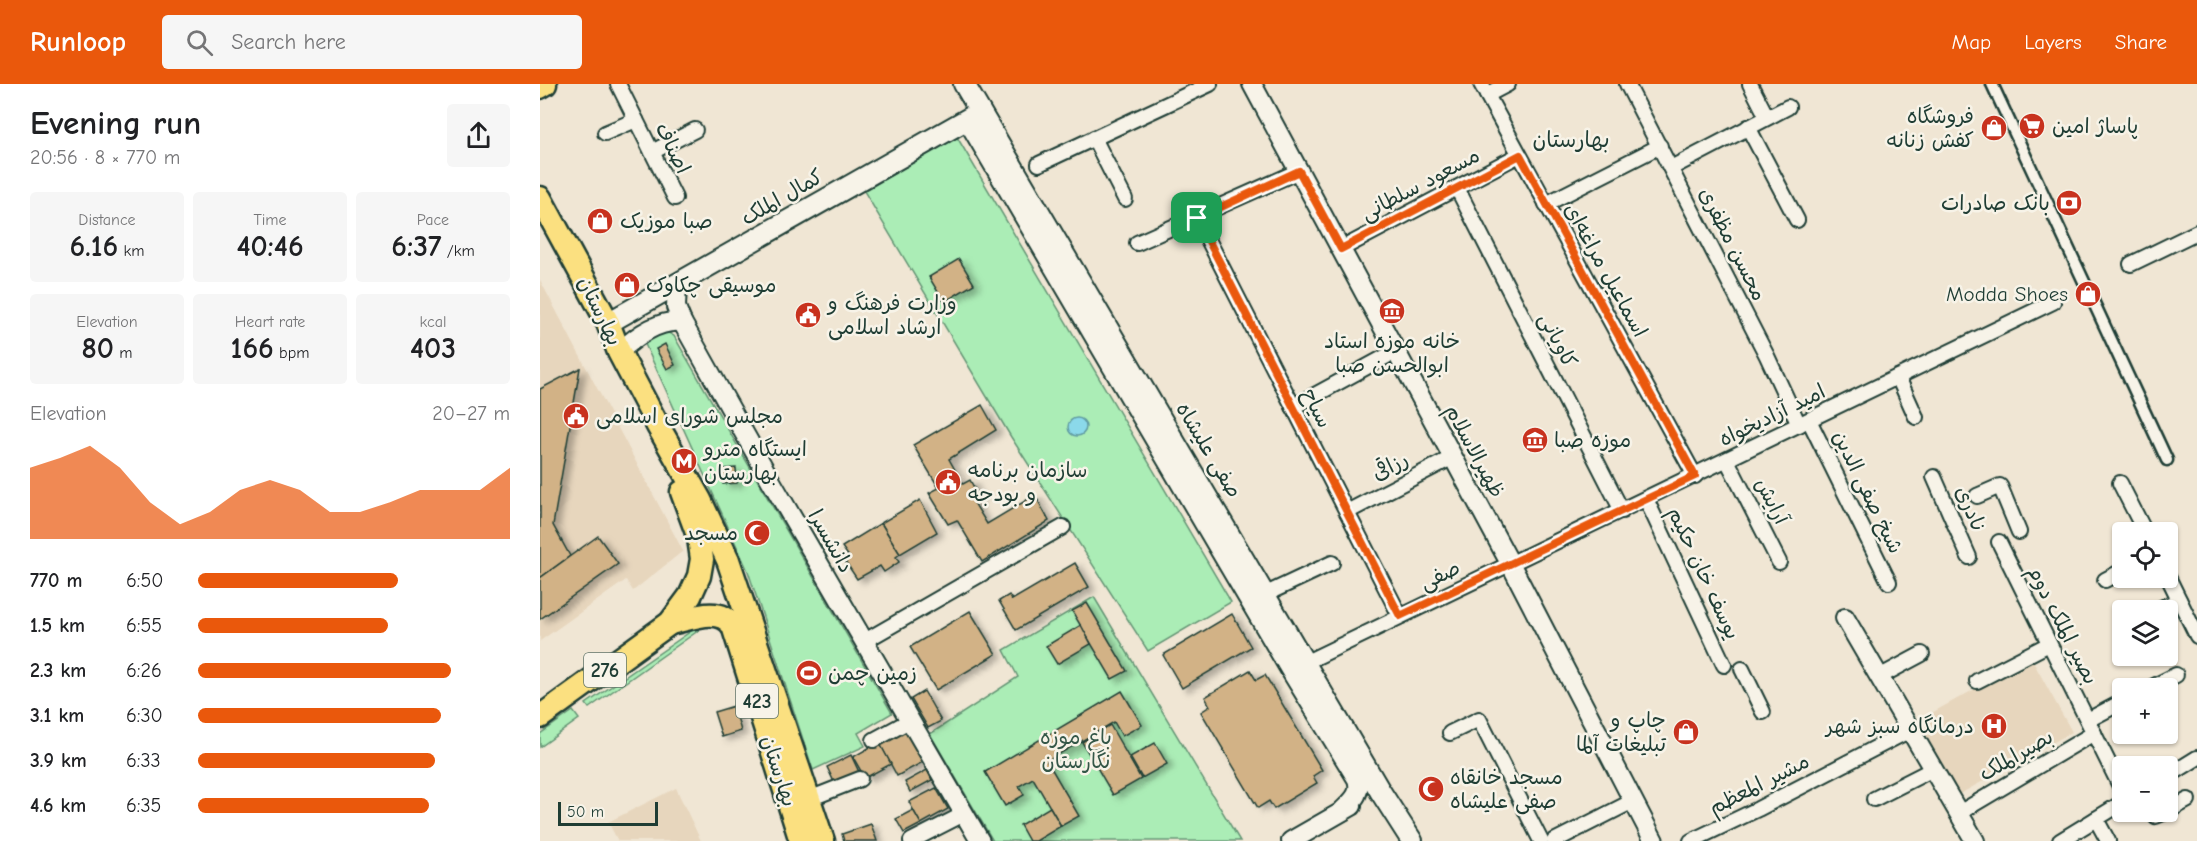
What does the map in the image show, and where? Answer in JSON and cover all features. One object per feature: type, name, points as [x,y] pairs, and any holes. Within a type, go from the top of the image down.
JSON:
[{"type":"main road","points":[[540,87],[545,84]]},
{"type":"main road","name":"صفی علیشاه","points":[[964,84],[973,116],[1266,594],[1298,666],[1412,841]]},
{"type":"main road","name":"کمال الملک","points":[[608,323],[973,116]]},
{"type":"main road","name":"بهارستان","points":[[540,198],[608,323],[620,352],[658,426],[700,500],[728,560],[823,841]]},
{"type":"main road","name":"بهارستان","points":[[658,426],[699,538],[702,559],[696,586],[670,623]]},
{"type":"main road","name":"بهارستان","points":[[670,623],[713,614],[726,618],[733,626],[801,841]]},
{"type":"main road","name":"276","points":[[540,717],[670,623]]},
{"type":"street","name":"اصناف","points":[[618,84],[675,198]]},
{"type":"street","points":[[1039,164],[1210,84]]},
{"type":"street","name":"ظهیرالاسلام","points":[[1252,84],[1453,457],[1654,841]]},
{"type":"street","points":[[1484,89],[1508,84]]},
{"type":"street","name":"محسن مظفری","points":[[1627,84],[1767,357],[1804,423]]},
{"type":"street","points":[[1750,84],[1767,117]]},
{"type":"street","points":[[1992,84],[2167,460]]},
{"type":"street","name":"اسماعیل مراغه‌ای","points":[[1484,89],[1695,476]]},
{"type":"street","points":[[1671,168],[1788,107]]},
{"type":"street","name":"صفی علیشاه","points":[[973,116],[1298,666],[1357,779],[1359,787],[1357,795],[1342,811]]},
{"type":"street","points":[[605,133],[636,120]]},
{"type":"street","points":[[1748,128],[1797,220]]},
{"type":"street","points":[[652,152],[695,130]]},
{"type":"street","points":[[1094,138],[1125,199]]},
{"type":"street","points":[[1546,204],[1660,146]]},
{"type":"street","name":"مسعود سلطانی","points":[[1341,249],[1520,155]]},
{"type":"street","points":[[1137,243],[1299,171]]},
{"type":"street","name":"کاویانی","points":[[1457,188],[1622,511]]},
{"type":"street","name":"سیاح","points":[[1197,218],[1400,616]]},
{"type":"street","points":[[2131,264],[2197,232]]},
{"type":"street","name":"دانشسرا","points":[[677,284],[676,308],[682,322],[863,642],[980,841]]},
{"type":"street","name":"امید آزادیخواه","points":[[1510,565],[2053,302]]},
{"type":"street","points":[[620,352],[638,336],[665,322],[682,322]]},
{"type":"street","points":[[1293,407],[1396,351]]},
{"type":"street","points":[[1898,377],[1916,417]]},
{"type":"street","name":"شیخ صفی الدین","points":[[1804,423],[1889,582]]},
{"type":"street","name":"رزاقی","points":[[1347,512],[1453,457]]},
{"type":"street","name":"آرایش","points":[[1727,460],[1779,562]]},
{"type":"street","name":"نادری","points":[[1934,477],[1969,557]]},
{"type":"street","points":[[2120,483],[2140,522]]},
{"type":"street","points":[[1977,496],[2000,486],[2019,532]]},
{"type":"street","name":"یوسف خان حکیم","points":[[1646,499],[1724,665]]},
{"type":"street","points":[[863,642],[1063,527]]},
{"type":"street","name":"بصیر الملک دوم","points":[[1999,542],[2112,770]]},
{"type":"street","points":[[1266,594],[1332,563]]},
{"type":"street","name":"صفی","points":[[1298,666],[1510,565]]},
{"type":"street","points":[[2105,580],[2112,576]]},
{"type":"street","points":[[2173,588],[2197,636]]},
{"type":"street","points":[[1845,618],[1975,841]]},
{"type":"street","points":[[1977,681],[2049,644]]},
{"type":"street","points":[[1879,677],[1922,654]]},
{"type":"street","points":[[1742,669],[1763,712]]},
{"type":"street","points":[[2170,678],[2176,675]]},
{"type":"street","points":[[2088,720],[2112,707]]},
{"type":"street","points":[[1450,733],[1479,718],[1541,841]]},
{"type":"street","points":[[874,740],[909,721]]},
{"type":"street","name":"مشیر المعظم","points":[[1691,841],[1910,730]]},
{"type":"street","name":"بصیرالملک","points":[[1959,813],[2094,733]]},
{"type":"street","points":[[2178,770],[2197,758]]},
{"type":"street","points":[[1874,799],[1933,769]]},
{"type":"street","points":[[809,799],[860,779]]},
{"type":"street","points":[[1291,841],[1380,791]]},
{"type":"street","points":[[2178,805],[2188,800]]},
{"type":"street","points":[[1554,841],[1633,801]]},
{"type":"street","points":[[2060,841],[2112,809]]},
{"type":"street","points":[[911,841],[964,814]]},
{"type":"street","points":[[2096,819],[2108,841]]},
{"type":"shaded area","name":"مجلس شورای اسلامی","points":[[540,280],[683,551],[633,591],[626,580],[540,641]]},
{"type":"shaded area","name":"درمانگاه سبز شهر","points":[[2031,658],[2072,732],[1958,795],[1917,721]]},
{"type":"shaded area","points":[[676,788],[701,841],[618,841],[608,822]]},
{"type":"green space","points":[[957,137],[1231,602],[1148,651],[1011,437],[864,191]]},
{"type":"green space","points":[[667,332],[674,336],[892,713],[858,733],[865,746],[813,770],[748,571],[645,344],[654,335]]},
{"type":"green space","name":"باغ موزه نگارستان","points":[[1094,597],[1240,841],[993,841],[930,734],[1018,677],[1004,650]]},
{"type":"green space","points":[[700,625],[699,630],[589,708],[586,704]]},
{"type":"green space","points":[[573,711],[579,719],[540,747],[540,734]]},
{"type":"water","points":[[1073,418],[1081,418],[1086,423],[1084,434],[1073,436],[1068,431],[1068,423]]},
{"type":"building","points":[[959,259],[974,284],[944,302],[929,277]]},
{"type":"building","points":[[665,344],[675,365],[667,369],[656,349]]},
{"type":"building","points":[[580,368],[553,525],[570,556],[540,578],[540,389]]},
{"type":"building","name":"سازمان برنامه و بودجه","points":[[982,405],[996,430],[949,459],[963,484],[970,480],[979,497],[973,501],[987,524],[1035,495],[1049,521],[982,562],[957,520],[948,524],[929,493],[939,488],[913,445]]},
{"type":"building","points":[[736,468],[737,483],[723,484],[722,469]]},
{"type":"building","points":[[920,500],[937,532],[900,554],[881,523]]},
{"type":"building","points":[[881,523],[900,554],[896,557],[899,562],[884,572],[880,566],[857,579],[845,561],[849,557],[842,547]]},
{"type":"building","points":[[598,536],[618,564],[540,619],[540,578]]},
{"type":"building","points":[[1075,563],[1089,587],[1016,630],[999,601],[1009,595],[1012,600]]},
{"type":"building","points":[[1087,603],[1127,671],[1112,679],[1072,611]]},
{"type":"building","points":[[970,611],[996,654],[936,690],[910,647]]},
{"type":"building","points":[[1232,614],[1251,647],[1182,688],[1163,655]]},
{"type":"building","points":[[1081,625],[1091,644],[1057,664],[1046,646]]},
{"type":"building","points":[[1250,670],[1256,680],[1265,675],[1322,770],[1313,776],[1317,783],[1274,809],[1269,801],[1258,808],[1201,712],[1210,706],[1205,697]]},
{"type":"building","points":[[924,691],[941,721],[928,728],[911,699]]},
{"type":"building","points":[[1122,691],[1142,725],[1122,736],[1114,722],[1047,761],[1079,816],[1061,826],[1033,778],[1019,786],[1024,795],[1005,806],[985,772]]},
{"type":"building","points":[[734,706],[741,731],[722,737],[714,712]]},
{"type":"building","points":[[1110,725],[1141,779],[1113,795],[1082,742]]},
{"type":"building","points":[[905,729],[923,762],[897,776],[879,742]]},
{"type":"building","points":[[879,742],[891,764],[865,778],[853,757]]},
{"type":"building","points":[[1155,743],[1167,764],[1142,778],[1130,757]]},
{"type":"building","points":[[851,755],[859,772],[835,784],[827,767]]},
{"type":"building","points":[[927,770],[932,780],[910,792],[905,782]]},
{"type":"building","points":[[936,788],[948,809],[921,824],[909,802]]},
{"type":"building","points":[[1050,807],[1061,826],[1036,841],[1029,841],[1020,825]]},
{"type":"building","points":[[913,810],[921,824],[904,833],[896,819]]},
{"type":"building","points":[[871,824],[877,841],[844,841],[842,834]]},
{"type":"place","name":"پاساژ امین","points":[[2032,126]]},
{"type":"place","name":"فروشگاه کفش زنانه","points":[[1994,128]]},
{"type":"place","name":"بانک صادرات","points":[[2069,203]]},
{"type":"place","name":"صبا موزیک","points":[[600,221]]},
{"type":"place","name":"موسیقی چکاوک","points":[[627,285]]},
{"type":"place","name":"Modda Shoes","points":[[2088,294]]},
{"type":"place","name":"خانه موزه استاد ابوالحسن صبا","points":[[1392,311]]},
{"type":"place","name":"وزارت فرهنگ و ارشاد اسلامی","points":[[808,315]]},
{"type":"place","name":"مجلس شورای اسلامی","points":[[576,416]]},
{"type":"place","name":"موزه صبا","points":[[1535,440]]},
{"type":"place","name":"ایستگاه مترو بهارستان","points":[[684,461]]},
{"type":"place","name":"سازمان برنامه و بودجه","points":[[948,482]]},
{"type":"place","name":"مسجد","points":[[757,533]]},
{"type":"place","name":"زمین چمن","points":[[809,673]]},
{"type":"place","name":"درمانگاه سبز شهر","points":[[1994,726]]},
{"type":"place","name":"چاپ و تبلیغات آلما","points":[[1686,732]]},
{"type":"place","name":"مسجد خانقاه صفی علیشاه","points":[[1431,789]]},
{"type":"district","name":"بهارستان","points":[[1571,140]]},
{"type":"route","points":[[1520,155],[1695,476],[1400,616],[1197,218],[1299,171],[1341,249],[1520,155]]}]
